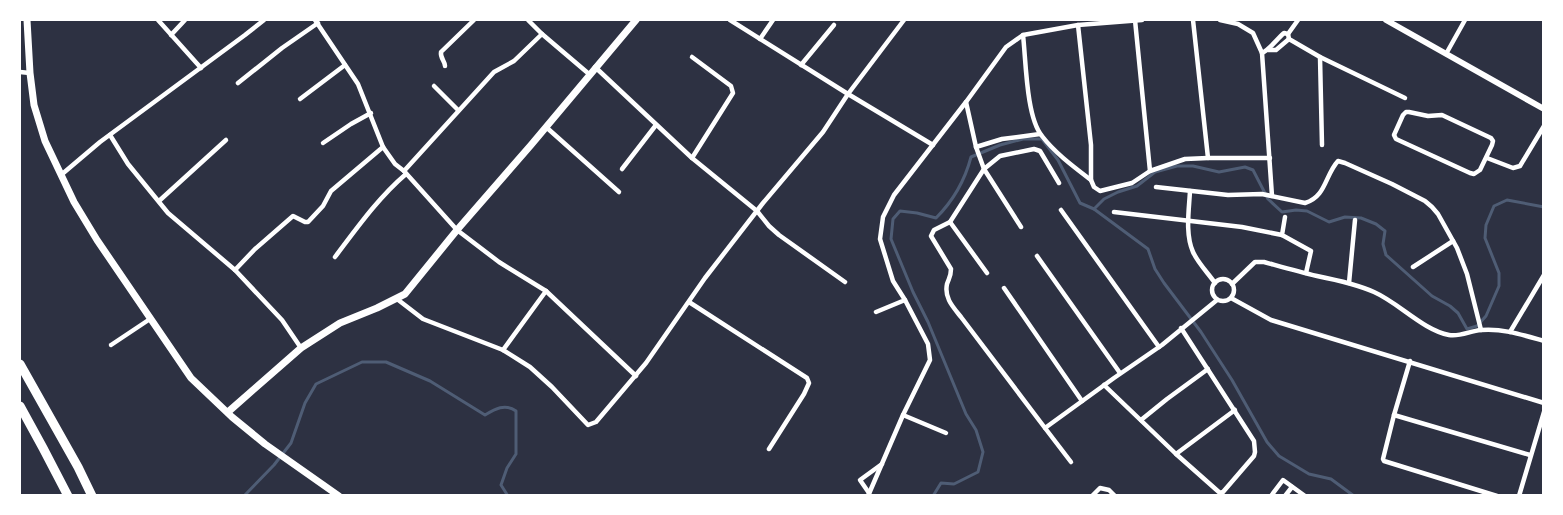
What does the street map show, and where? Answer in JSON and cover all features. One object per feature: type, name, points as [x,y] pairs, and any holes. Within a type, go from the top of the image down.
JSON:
[{"type":"highway","points":[[20,364],[92,495]]},
{"type":"highway","points":[[20,406],[68,495]]},
{"type":"highway","points":[[78,467],[100,495]]},
{"type":"main road","points":[[27,20],[34,105],[45,141],[74,202],[97,240],[191,378],[274,450],[339,495]]},
{"type":"main road","points":[[228,412],[301,348],[340,323],[405,294],[636,20]]},
{"type":"street","points":[[158,20],[201,68]]},
{"type":"street","points":[[171,35],[185,20]]},
{"type":"street","points":[[61,175],[110,135],[264,20]]},
{"type":"street","points":[[445,66],[441,52],[474,20]]},
{"type":"street","points":[[528,20],[589,74]]},
{"type":"street","points":[[730,20],[933,145]]},
{"type":"street","points":[[760,39],[773,20]]},
{"type":"street","points":[[397,299],[423,319],[503,350],[530,367],[588,425],[596,422],[636,376],[705,278],[757,211],[823,132],[848,94],[904,20]]},
{"type":"street","points":[[1135,20],[1150,171]]},
{"type":"street","points":[[868,494],[930,360],[928,344],[894,281],[880,239],[883,217],[894,195],[1006,47],[1023,35],[1078,25],[1142,20]]},
{"type":"street","points":[[1193,20],[1208,158]]},
{"type":"street","points":[[1220,20],[1238,24],[1253,33],[1262,53],[1271,196]]},
{"type":"street","points":[[1289,36],[1298,20]]},
{"type":"street","points":[[1386,20],[1542,106]]},
{"type":"street","points":[[1446,54],[1465,20]]},
{"type":"street","points":[[238,83],[317,21],[358,84],[383,147],[395,164],[457,230],[499,262],[546,291],[636,376]]},
{"type":"street","points":[[801,65],[834,25]]},
{"type":"street","points":[[1078,25],[1091,145],[1091,180],[1094,187],[1100,191],[1132,183],[1150,171],[1185,159],[1270,158]]},
{"type":"street","points":[[1262,53],[1268,50],[1284,33],[1320,57],[1405,98]]},
{"type":"street","points":[[335,257],[356,229],[458,110],[495,72],[514,61],[542,34]]},
{"type":"street","points":[[1023,35],[1031,112],[1040,134],[1061,156],[1091,180]]},
{"type":"street","points":[[692,57],[731,86],[733,93],[692,158]]},
{"type":"street","points":[[1320,57],[1322,145]]},
{"type":"street","points":[[300,99],[345,65]]},
{"type":"street","points":[[595,67],[692,158],[757,211],[778,235],[845,282]]},
{"type":"street","points":[[20,72],[30,73]]},
{"type":"street","points":[[434,86],[458,110]]},
{"type":"street","points":[[966,102],[976,148],[983,167],[1021,227]]},
{"type":"street","points":[[1406,112],[1428,116],[1442,115],[1492,140],[1487,158],[1477,173],[1470,173],[1396,139],[1394,135],[1406,112]]},
{"type":"street","points":[[323,143],[371,113]]},
{"type":"street","points":[[622,169],[656,125]]},
{"type":"street","points":[[1487,158],[1513,168],[1520,166],[1544,126]]},
{"type":"street","points":[[546,127],[619,192]]},
{"type":"street","points":[[976,148],[1002,139],[1040,134]]},
{"type":"street","points":[[110,135],[128,164],[168,213],[235,270],[282,320],[301,348]]},
{"type":"street","points":[[159,201],[226,140]]},
{"type":"street","points":[[235,270],[255,249],[294,216],[309,222],[331,191],[383,147]]},
{"type":"street","points":[[1059,183],[1038,149],[1000,156],[983,167],[950,222],[931,233],[951,269],[952,274],[946,293],[951,305],[1071,462]]},
{"type":"street","points":[[1156,187],[1228,195],[1262,194],[1302,203],[1312,201],[1322,191],[1336,162],[1339,161],[1425,201],[1438,214],[1467,274],[1480,326]]},
{"type":"street","points":[[1190,190],[1188,222],[1191,247],[1216,282]]},
{"type":"street","points":[[1061,210],[1159,347]]},
{"type":"street","points":[[1114,212],[1256,229],[1282,235],[1311,251],[1306,273]]},
{"type":"street","points":[[1282,235],[1285,217]]},
{"type":"street","points":[[1349,283],[1355,220]]},
{"type":"street","points":[[950,222],[987,273]]},
{"type":"street","points":[[1413,267],[1453,241]]},
{"type":"street","points":[[1037,256],[1120,374]]},
{"type":"street","points":[[1233,296],[1233,285],[1254,262],[1260,261],[1349,283],[1383,296],[1423,323],[1443,333],[1455,336],[1480,326],[1544,341]]},
{"type":"street","points":[[1510,332],[1544,275]]},
{"type":"street","points":[[1216,282],[1226,280],[1233,285]]},
{"type":"street","points":[[1216,282],[1212,290],[1216,298],[1225,302],[1233,296]]},
{"type":"street","points":[[1004,288],[1082,401]]},
{"type":"street","points":[[503,350],[546,291]]},
{"type":"street","points":[[1233,296],[1271,320],[1544,403]]},
{"type":"street","points":[[1045,428],[1159,347],[1216,298]]},
{"type":"street","points":[[876,312],[905,300]]},
{"type":"street","points":[[689,302],[807,378],[809,383],[804,394],[769,449]]},
{"type":"street","points":[[111,345],[150,319]]},
{"type":"street","points":[[1104,385],[1176,454],[1220,493],[1223,492],[1255,452],[1254,441],[1184,327]]},
{"type":"street","points":[[1410,361],[1394,415],[1384,461],[1497,495]]},
{"type":"street","points":[[1141,420],[1208,369]]},
{"type":"street","points":[[1176,454],[1235,410]]},
{"type":"street","points":[[1519,495],[1544,412]]},
{"type":"street","points":[[903,415],[946,433]]},
{"type":"street","points":[[1394,415],[1530,455]]},
{"type":"street","points":[[868,494],[860,480],[882,464]]},
{"type":"street","points":[[1271,495],[1283,480],[1305,495]]},
{"type":"street","points":[[1285,495],[1292,486]]},
{"type":"street","points":[[1092,495],[1100,488],[1115,495]]},
{"type":"waterway","points":[[933,496],[941,483],[954,484],[978,472],[983,452],[976,430],[966,414],[891,239],[893,219],[900,211],[936,218],[958,190],[971,157],[1000,145],[1023,139],[1042,139],[1058,160],[1080,203],[1094,209],[1148,249],[1155,269],[1201,332],[1232,380],[1267,442],[1279,456],[1309,474],[1331,479],[1354,496]]},
{"type":"waterway","points":[[1094,209],[1104,199],[1137,186],[1155,172],[1177,166],[1193,166],[1219,172],[1245,167],[1253,170],[1268,199],[1282,212],[1307,211],[1329,222],[1345,217],[1361,218],[1376,224],[1385,231],[1383,244],[1386,255],[1432,296],[1458,313],[1467,329],[1477,326],[1486,316],[1499,286],[1499,273],[1485,238],[1486,225],[1494,206],[1507,200],[1544,207]]},
{"type":"waterway","points":[[244,496],[274,465],[291,443],[305,403],[316,384],[362,362],[386,362],[430,381],[485,415],[504,407],[516,411],[516,454],[507,468],[501,485],[508,496]]}]
